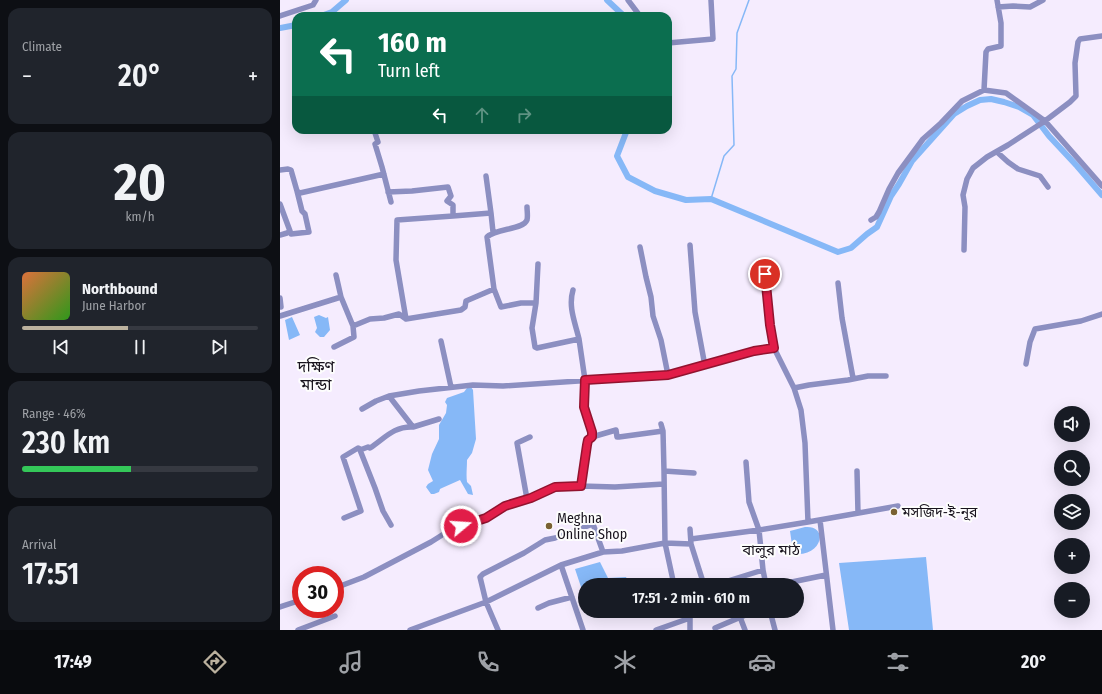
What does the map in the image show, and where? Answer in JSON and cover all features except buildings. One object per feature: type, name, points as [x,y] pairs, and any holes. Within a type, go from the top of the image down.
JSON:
[{"type":"street","points":[[628,0],[637,12]]},
{"type":"street","points":[[672,43],[713,39],[711,0]]},
{"type":"street","points":[[984,90],[986,52],[988,48],[1001,46],[1001,23],[997,0]]},
{"type":"street","points":[[998,7],[1030,7],[1043,0]]},
{"type":"street","points":[[280,16],[314,2]]},
{"type":"street","points":[[964,250],[965,207],[963,195],[967,179],[972,168],[1036,127],[1076,96],[1075,63],[1078,42],[1080,39],[1102,36]]},
{"type":"street","points":[[871,220],[876,217],[898,174],[923,139],[941,123],[962,100],[984,90],[1006,93],[1043,122],[1102,186]]},
{"type":"street","points":[[375,134],[378,142],[375,144],[391,202]]},
{"type":"street","points":[[997,152],[1018,169],[1040,176],[1048,187]]},
{"type":"street","points":[[280,170],[291,170],[309,232],[291,234],[280,204]]},
{"type":"street","points":[[297,191],[300,193],[384,174]]},
{"type":"street","points":[[486,176],[493,232]]},
{"type":"street","points":[[388,192],[412,191],[445,186],[448,187],[451,196],[447,201],[453,205],[453,216]]},
{"type":"street","points":[[527,207],[527,218],[523,224],[493,232],[486,239],[494,289],[501,307],[521,303],[536,303]]},
{"type":"street","points":[[406,319],[396,260],[397,220],[491,213]]},
{"type":"street","points":[[280,235],[290,231]]},
{"type":"street","points":[[690,245],[695,312],[705,366]]},
{"type":"street","points":[[640,247],[651,296],[653,316],[661,340],[668,375]]},
{"type":"street","points":[[538,264],[536,303],[532,328],[535,347],[537,348],[579,339]]},
{"type":"street","points":[[765,274],[774,348],[794,388],[801,410],[805,443],[808,522]]},
{"type":"street","points":[[334,347],[354,337],[353,326],[341,297],[336,275]]},
{"type":"street","points":[[838,283],[842,318],[853,378]]},
{"type":"street","points":[[353,326],[370,319],[384,318],[399,314],[406,319],[462,310],[465,307],[466,301],[494,289]]},
{"type":"street","points":[[574,290],[571,298],[572,315],[579,339],[585,380],[584,407],[592,432],[592,437]]},
{"type":"street","points":[[280,316],[341,297]]},
{"type":"street","points":[[280,298],[281,307]]},
{"type":"street","points":[[1026,364],[1030,342],[1035,329],[1038,327],[1064,325],[1102,314]]},
{"type":"street","points":[[441,341],[451,387]]},
{"type":"street","points":[[362,409],[376,401],[390,396],[451,387],[473,385],[503,386],[668,375],[705,366],[754,351],[774,348]]},
{"type":"street","points":[[794,388],[868,376],[886,376]]},
{"type":"street","points":[[390,396],[413,427]]},
{"type":"street","points":[[344,518],[361,511],[343,457],[354,449],[370,448],[394,430],[405,427],[413,427],[439,419]]},
{"type":"street","points":[[661,424],[663,431],[665,543],[672,578]]},
{"type":"street","points":[[581,486],[588,440],[592,437],[616,430],[617,437],[663,431]]},
{"type":"street","points":[[527,499],[517,443],[530,437]]},
{"type":"street","points":[[360,449],[376,488],[383,511],[391,525]]},
{"type":"street","points":[[746,462],[749,502],[759,530],[765,578]]},
{"type":"street","points":[[664,471],[694,473]]},
{"type":"street","points":[[857,471],[858,513]]},
{"type":"street","points":[[344,585],[364,578],[431,542],[450,530],[486,518],[505,506],[527,499],[555,487],[664,484]]},
{"type":"street","points":[[410,630],[486,602],[561,565],[603,552],[622,551],[665,543],[691,542],[898,506]]},
{"type":"street","points":[[820,520],[833,630]]},
{"type":"street","points":[[498,630],[486,602],[480,577],[483,574],[524,553],[545,540],[555,538],[593,524],[603,552]]},
{"type":"street","points":[[690,529],[691,542],[702,578]]},
{"type":"street","points":[[561,565],[582,630]]},
{"type":"street","points":[[737,578],[763,570]]},
{"type":"street","points":[[804,579],[826,575]]},
{"type":"street","points":[[538,608],[549,603],[572,597]]},
{"type":"street","points":[[280,607],[292,603]]},
{"type":"street","points":[[298,630],[330,618]]},
{"type":"street","points":[[656,630],[690,618],[690,630]]},
{"type":"street","points":[[714,629],[738,618]]},
{"type":"street","points":[[740,618],[745,630]]},
{"type":"street","points":[[772,618],[775,630]]},
{"type":"water","points":[[319,315],[326,318],[328,317],[330,330],[324,337],[320,337],[315,332],[317,328],[314,317]]},
{"type":"water","points":[[292,317],[300,335],[289,340],[285,320]]},
{"type":"water","points":[[471,387],[473,390],[476,439],[472,453],[467,460],[467,482],[471,486],[473,495],[468,494],[460,480],[440,489],[439,492],[431,494],[426,487],[433,481],[428,470],[432,454],[439,439],[439,425],[446,413],[447,405],[445,402],[447,398],[464,392],[467,388]]},
{"type":"water","points":[[805,527],[817,530],[820,540],[813,550],[798,554],[793,552],[790,531]]},
{"type":"water","points":[[926,557],[933,630],[849,630],[839,563]]},
{"type":"water","points":[[600,562],[608,578],[578,578],[575,569]]},
{"type":"waterway","points":[[332,12],[346,0]]},
{"type":"waterway","points":[[607,0],[620,12]]},
{"type":"waterway","points":[[711,199],[724,156],[734,145],[732,76],[736,69],[737,33],[749,0]]},
{"type":"waterway","points":[[280,28],[292,26]]},
{"type":"waterway","points":[[625,134],[617,156],[628,177],[655,191],[686,200],[711,199],[838,252],[851,248],[877,227],[891,196],[912,161],[954,114],[980,100],[991,99],[1004,102],[1019,107],[1033,115],[1049,136],[1102,195]]},
{"type":"place","name":"মসজিদ-ই-নূর","points":[[894,512]]},
{"type":"place","name":"Meghna Online Shop","points":[[549,526]]},
{"type":"district","name":"দক্ষিণ মান্ডা","points":[[316,375]]},
{"type":"district","name":"বালুর মাঠ","points":[[771,550]]},
{"type":"route","points":[[461,526],[486,518],[505,506],[531,498],[555,487],[581,486],[588,440],[592,437],[592,432],[584,407],[585,380],[668,375],[705,366],[754,351],[774,348],[765,274]]}]
